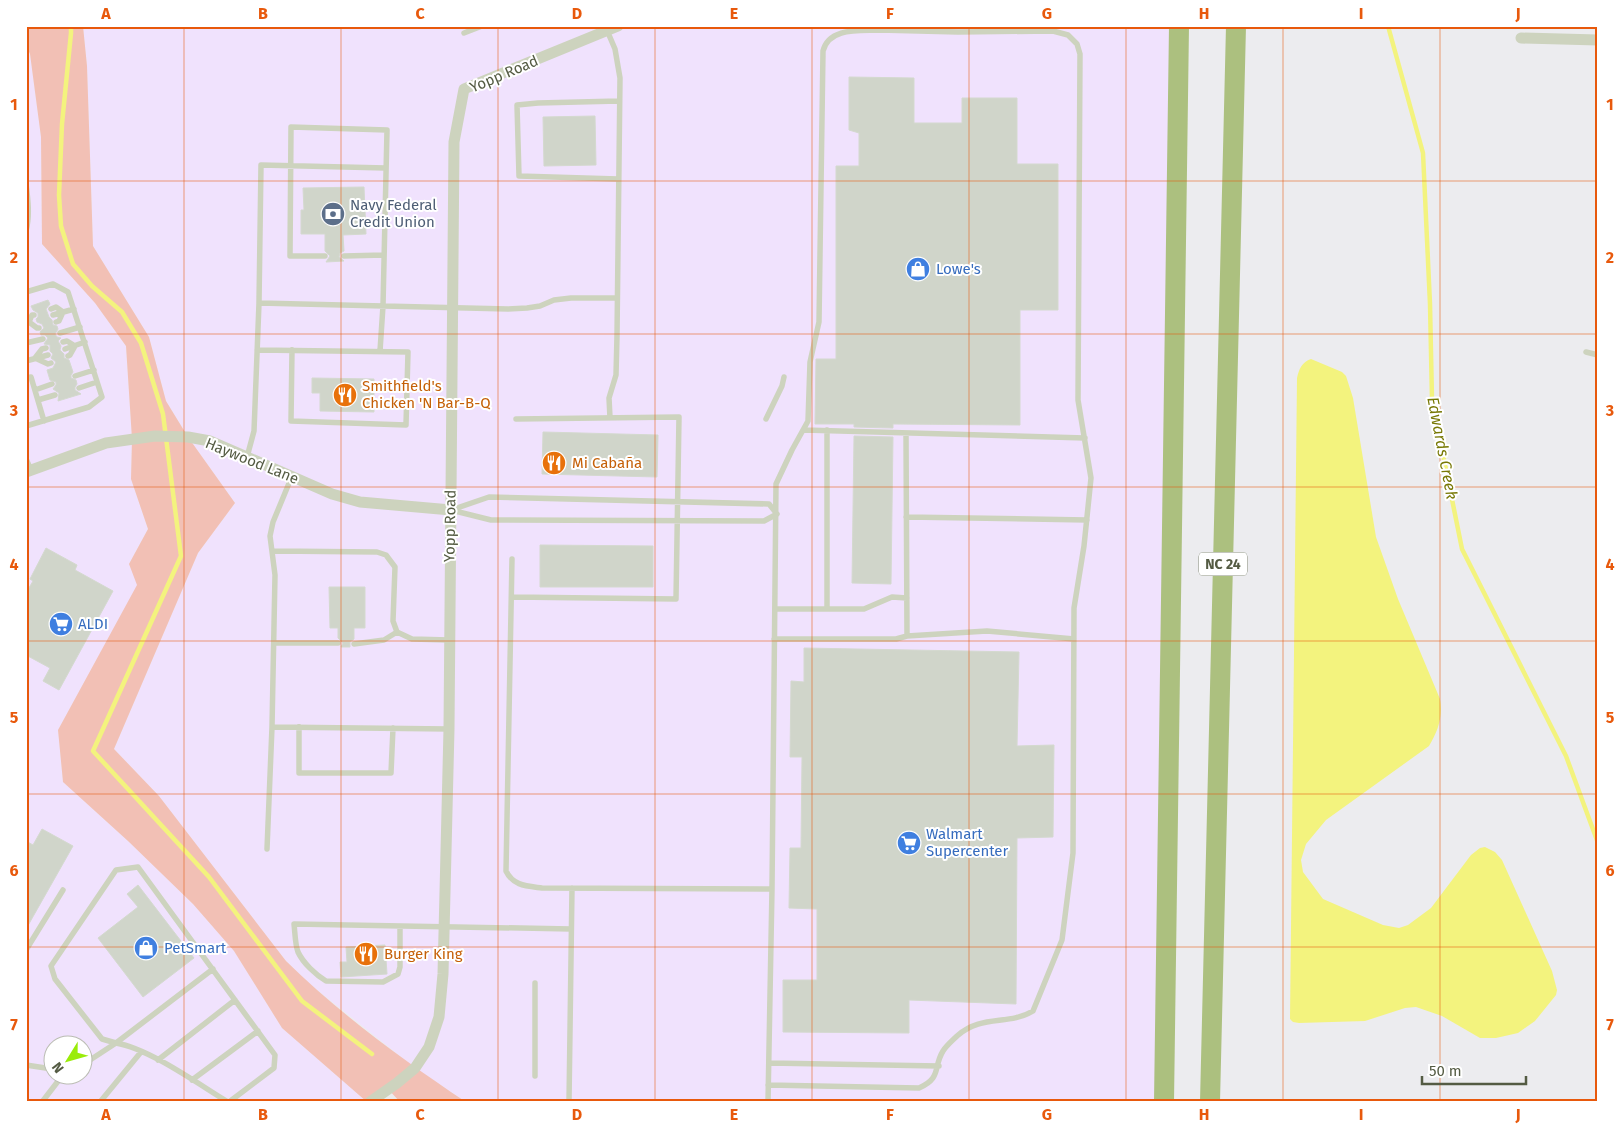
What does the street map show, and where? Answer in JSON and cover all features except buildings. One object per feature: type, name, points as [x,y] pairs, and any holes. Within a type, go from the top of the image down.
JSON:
[{"type":"highway","points":[[1168,26],[1178,109]]},
{"type":"highway","points":[[1164,1102],[1179,26]]},
{"type":"highway","name":"NC 24","points":[[1210,1102],[1236,26]]},
{"type":"street","name":"Yopp Road","points":[[376,1100],[415,1068],[429,1047],[439,1017],[443,974],[449,729],[454,142],[464,89],[606,28],[618,26]]},
{"type":"street","points":[[1521,38],[1598,40]]},
{"type":"street","name":"Haywood Lane","points":[[29,471],[106,443],[154,436],[188,437],[210,441],[332,494],[360,502],[451,510]]},
{"type":"lane","points":[[464,33],[482,26]]},
{"type":"lane","points":[[606,28],[615,49],[620,78],[616,374],[609,398],[610,418]]},
{"type":"lane","points":[[768,1086],[919,1088],[929,1083],[939,1066],[943,1051],[958,1035],[980,1022],[1015,1019],[1033,1011],[1062,940],[1073,853],[1074,608],[1091,478],[1078,400],[1080,54],[1077,44],[1068,35],[1053,31],[958,32],[878,28],[838,33],[824,47],[822,57],[818,322],[811,349],[810,408],[804,430],[776,484],[777,514],[774,639],[772,889],[768,1086],[768,1102]]},
{"type":"lane","points":[[618,179],[519,176],[517,105],[619,101]]},
{"type":"lane","points":[[326,256],[290,256],[291,127],[386,130],[383,306],[380,351]]},
{"type":"lane","points":[[247,456],[254,431],[259,303],[261,165],[386,168]]},
{"type":"lane","points":[[26,184],[28,200],[28,225],[26,231]]},
{"type":"lane","points":[[344,256],[384,256]]},
{"type":"lane","points":[[26,292],[53,284],[68,292],[102,397],[89,407],[26,426]]},
{"type":"lane","points":[[259,303],[526,308],[540,306],[554,300],[571,298],[617,298]]},
{"type":"lane","points":[[51,309],[56,307],[64,312]]},
{"type":"lane","points":[[55,318],[64,312],[74,309]]},
{"type":"lane","points":[[35,318],[28,323],[39,328]]},
{"type":"lane","points":[[60,333],[80,327]]},
{"type":"lane","points":[[26,344],[43,338]]},
{"type":"lane","points":[[63,342],[67,341],[75,346]]},
{"type":"lane","points":[[65,349],[85,342]]},
{"type":"lane","points":[[68,356],[75,346]]},
{"type":"lane","points":[[257,350],[292,350],[380,351],[408,352],[406,425],[291,421],[292,350]]},
{"type":"lane","points":[[26,361],[36,358],[47,351]]},
{"type":"lane","points":[[1586,352],[1598,355]]},
{"type":"lane","points":[[36,358],[48,364],[51,363]]},
{"type":"lane","points":[[75,376],[94,370]]},
{"type":"lane","points":[[26,378],[31,377],[44,421]]},
{"type":"lane","points":[[766,419],[782,386],[784,377]]},
{"type":"lane","points":[[79,388],[97,382]]},
{"type":"lane","points":[[35,390],[52,384]]},
{"type":"lane","points":[[38,400],[55,395]]},
{"type":"lane","points":[[512,597],[676,600],[679,417],[516,419]]},
{"type":"lane","points":[[804,430],[1084,438]]},
{"type":"lane","points":[[827,430],[827,609]]},
{"type":"lane","points":[[906,433],[907,636]]},
{"type":"lane","points":[[26,459],[29,471]]},
{"type":"lane","points":[[267,849],[275,575],[270,536],[273,522],[292,476]]},
{"type":"lane","points":[[451,510],[489,497],[769,504],[777,514]]},
{"type":"lane","points":[[451,510],[491,520],[764,521],[777,514]]},
{"type":"lane","points":[[906,517],[1087,520]]},
{"type":"lane","points":[[273,551],[377,552],[386,555],[395,567],[393,621],[397,632],[412,639],[449,640]]},
{"type":"lane","points":[[512,559],[506,871],[514,882],[523,886],[542,888],[772,889]]},
{"type":"lane","points":[[775,609],[864,608],[892,597],[906,598]]},
{"type":"lane","points":[[774,639],[896,639],[907,636],[987,631],[1074,639]]},
{"type":"lane","points":[[354,644],[384,640],[397,632]]},
{"type":"lane","points":[[274,643],[338,643]]},
{"type":"lane","points":[[272,727],[449,729]]},
{"type":"lane","points":[[300,727],[299,773],[391,773],[393,728]]},
{"type":"lane","points":[[138,866],[213,969],[275,1055],[274,1068],[229,1102],[129,1045],[102,1039],[55,979],[51,966],[116,870],[138,866]]},
{"type":"lane","points":[[569,1102],[572,888]]},
{"type":"lane","points":[[26,950],[63,890]]},
{"type":"lane","points":[[400,926],[400,967],[398,974],[383,982],[355,982],[326,981],[304,962],[298,952],[294,924],[571,929]]},
{"type":"lane","points":[[92,1059],[116,1043],[213,969]]},
{"type":"lane","points":[[535,1076],[536,983]]},
{"type":"lane","points":[[158,1060],[235,1000]]},
{"type":"lane","points":[[192,1080],[258,1031]]},
{"type":"lane","points":[[100,1102],[141,1052]]},
{"type":"lane","points":[[769,1063],[939,1066]]},
{"type":"lane","points":[[26,1065],[42,1067]]},
{"type":"lane","points":[[42,1102],[54,1086]]},
{"type":"shaded area","points":[[26,26],[83,26],[87,66],[93,246],[149,337],[166,401],[188,437],[235,503],[198,553],[114,749],[159,796],[286,961],[350,1018],[419,1070],[466,1102],[400,1102],[388,1089],[367,1102],[282,1028],[234,951],[193,904],[63,782],[58,730],[137,585],[129,564],[148,529],[131,479],[132,439],[126,346],[95,303],[42,244],[41,137],[30,54],[26,45]]},
{"type":"shaded area","points":[[83,26],[1168,26],[1178,109],[1164,1102],[466,1102],[415,1068],[311,985],[286,961],[159,796],[114,749],[198,553],[235,503],[188,437],[166,401],[149,337],[93,246],[87,66]]},
{"type":"shaded area","points":[[26,45],[30,54],[41,137],[42,244],[95,303],[126,346],[132,439],[131,479],[148,529],[129,564],[138,584],[58,730],[63,782],[193,904],[234,951],[282,1028],[367,1102],[26,1102]]},
{"type":"shaded area","points":[[1311,359],[1342,372],[1346,376],[1353,398],[1376,537],[1398,599],[1440,699],[1441,712],[1435,735],[1429,746],[1326,820],[1306,844],[1301,860],[1303,872],[1323,899],[1383,925],[1399,928],[1408,925],[1431,908],[1471,855],[1480,848],[1485,847],[1495,852],[1502,860],[1552,971],[1557,990],[1556,995],[1535,1021],[1518,1033],[1496,1038],[1480,1038],[1442,1016],[1416,1007],[1405,1008],[1365,1021],[1299,1023],[1293,1022],[1290,1019],[1297,378],[1301,366]]},
{"type":"waterway","points":[[71,26],[62,124],[59,195],[61,226],[73,264],[92,286],[122,312],[141,343],[163,414],[181,556],[93,751],[209,877],[302,1001],[372,1054]]},
{"type":"waterway","name":"Edwards Creek","points":[[1388,26],[1423,153],[1432,400],[1462,549],[1566,756],[1598,843]]},
{"type":"place","name":"Navy Federal Credit Union","points":[[333,214]]},
{"type":"place","name":"Lowe's","points":[[918,269]]},
{"type":"place","name":"Smithfield's Chicken 'N Bar-B-Q","points":[[345,395]]},
{"type":"place","name":"Mi Cabaña","points":[[554,463]]},
{"type":"place","name":"ALDI","points":[[61,624]]},
{"type":"place","name":"Walmart Supercenter","points":[[909,843]]},
{"type":"place","name":"PetSmart","points":[[146,948]]},
{"type":"place","name":"Burger King","points":[[366,954]]}]
